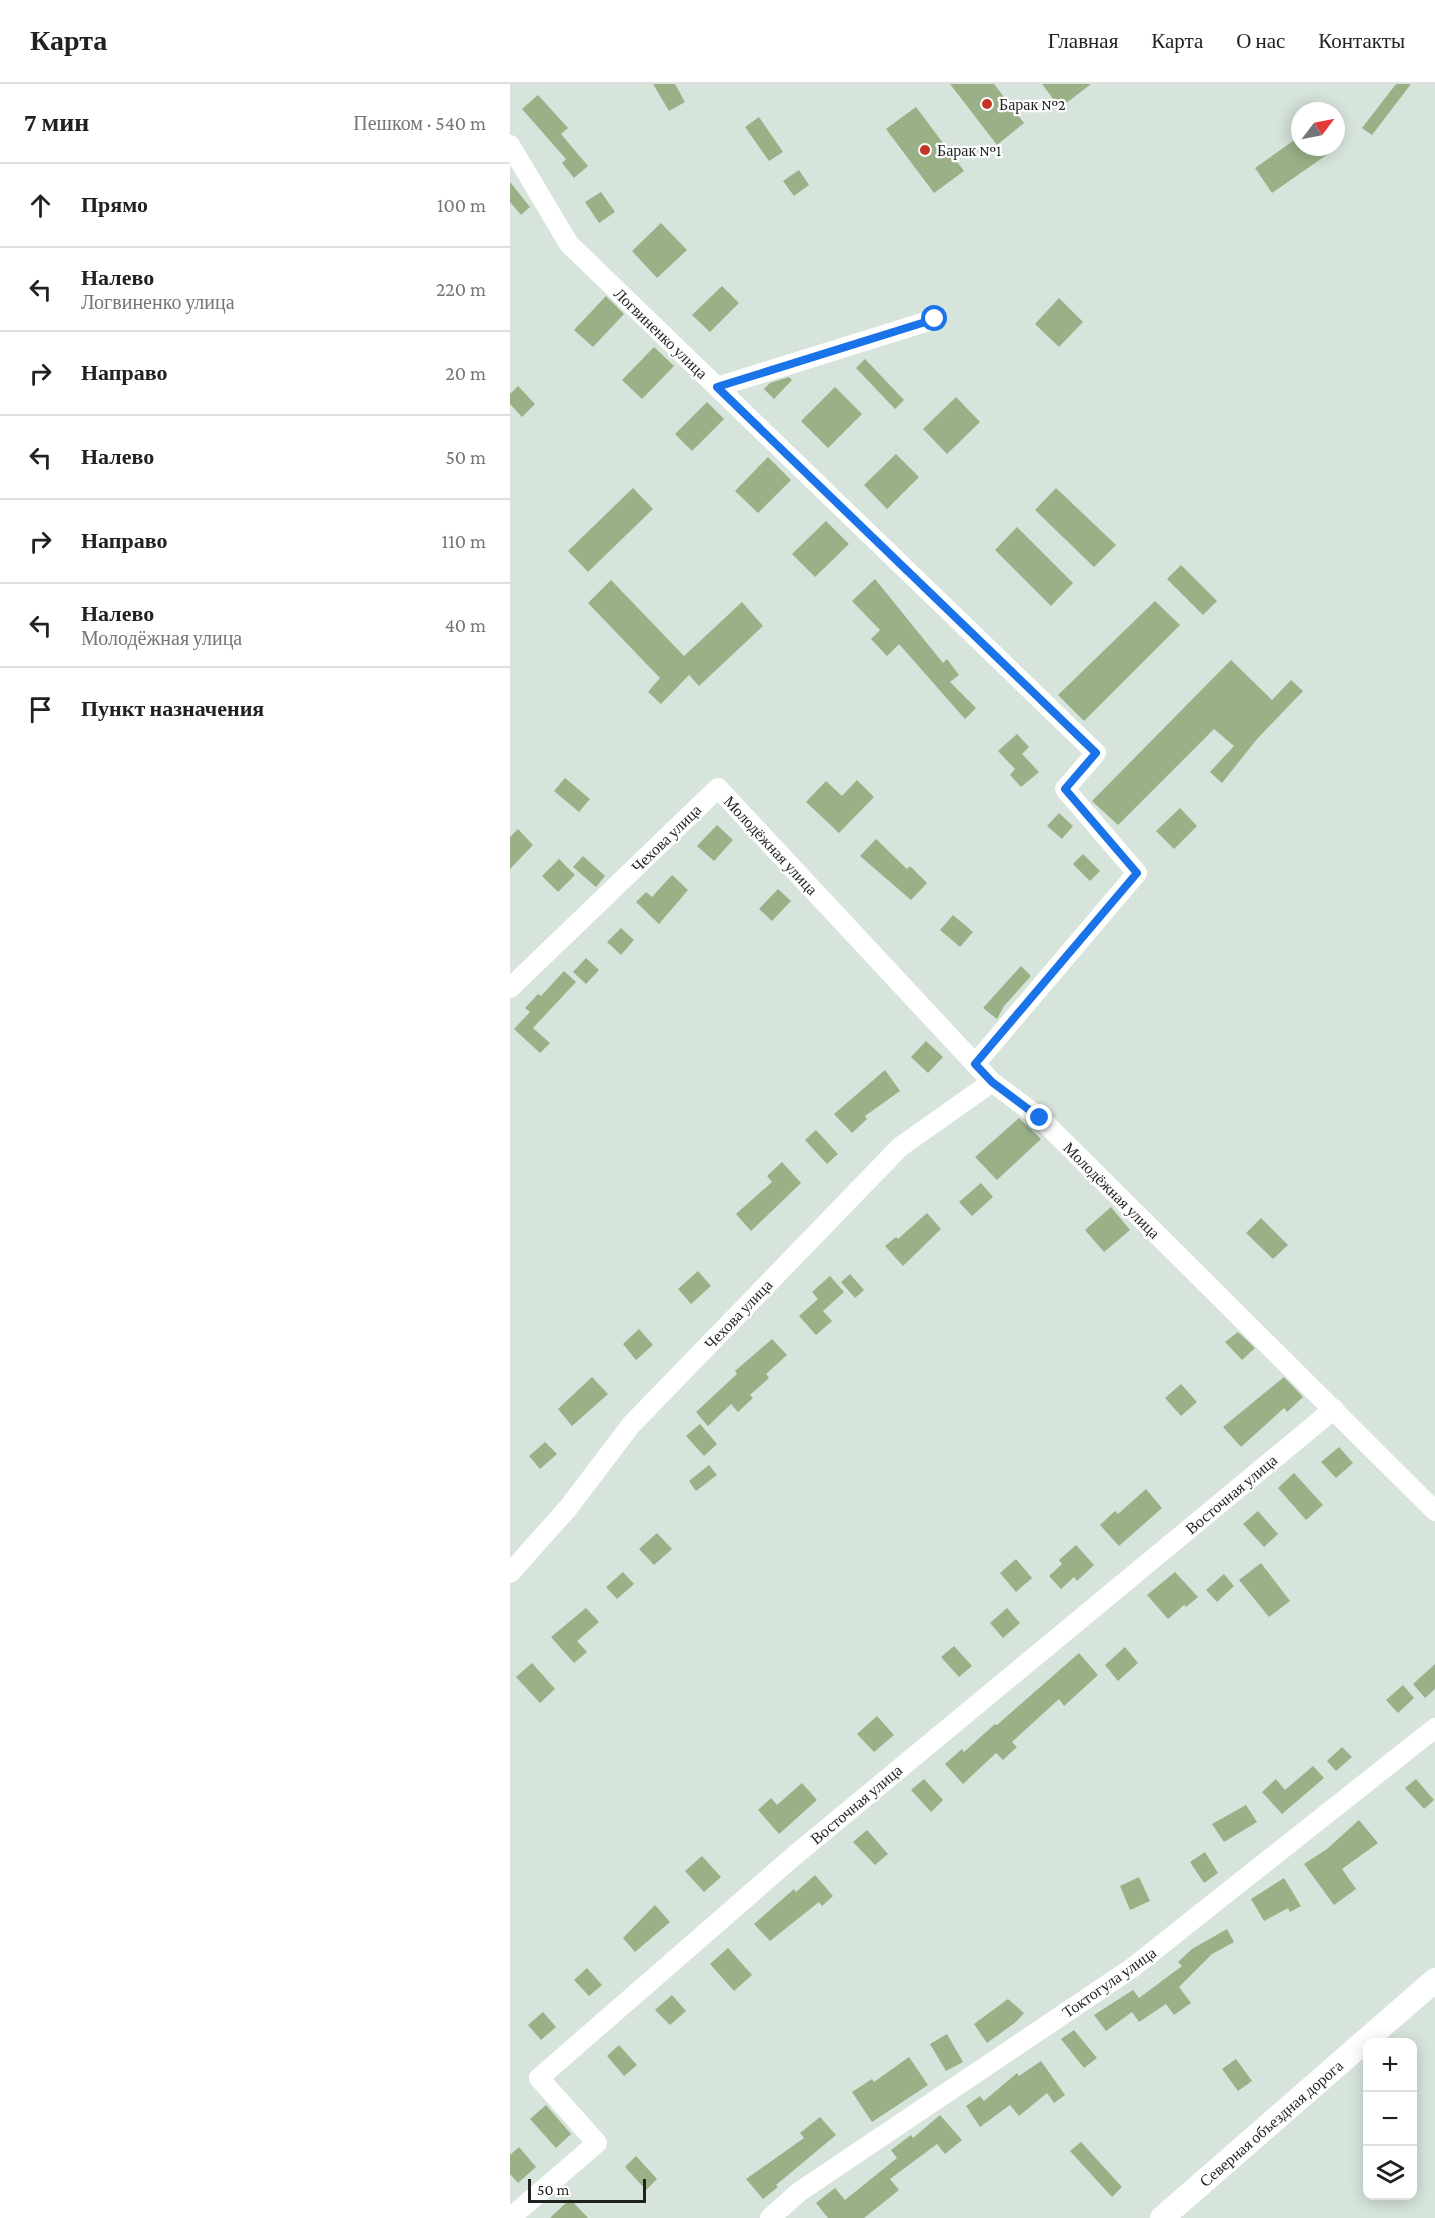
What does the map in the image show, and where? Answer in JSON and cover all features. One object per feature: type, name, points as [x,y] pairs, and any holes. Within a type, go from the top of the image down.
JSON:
[{"type":"main road","name":"Северная объездная дорога","points":[[1162,2218],[1435,1980]]},
{"type":"street","name":"Логвиненко улица","points":[[510,145],[569,244],[1096,753],[1065,789],[1137,873],[975,1064]]},
{"type":"street","points":[[717,387],[935,319]]},
{"type":"street","name":"Молодёжная улица","points":[[718,788],[992,1082],[1040,1118],[1435,1511]]},
{"type":"street","name":"Чехова улица","points":[[510,988],[718,788]]},
{"type":"street","name":"Чехова улица","points":[[510,1573],[568,1508],[631,1425],[900,1147],[992,1082]]},
{"type":"street","name":"Восточная улица","points":[[510,2218],[597,2143],[539,2078],[794,1856],[1334,1409]]},
{"type":"street","name":"Токтогула улица","points":[[770,2218],[799,2192],[1131,1968],[1435,1728]]},
{"type":"building","points":[[653,84],[675,84],[685,102],[669,111]]},
{"type":"building","name":"Барак №2","points":[[950,84],[994,84],[1024,123],[997,145]]},
{"type":"building","points":[[1042,84],[1091,84],[1060,108]]},
{"type":"building","points":[[1396,84],[1411,84],[1372,135],[1362,128]]},
{"type":"building","points":[[538,95],[568,128],[561,134],[588,166],[574,178],[562,163],[566,159],[522,109]]},
{"type":"building","name":"Барак №1","points":[[916,107],[964,171],[934,193],[886,129]]},
{"type":"building","points":[[759,117],[783,152],[769,161],[745,127]]},
{"type":"building","points":[[1291,142],[1291,156],[1325,156],[1272,193],[1255,168]]},
{"type":"building","points":[[799,170],[809,185],[794,196],[783,181]]},
{"type":"building","points":[[510,182],[530,207],[521,215],[510,202]]},
{"type":"building","points":[[601,192],[615,212],[599,223],[585,202]]},
{"type":"building","points":[[661,223],[687,250],[657,278],[632,251]]},
{"type":"building","points":[[722,286],[739,303],[710,332],[692,315]]},
{"type":"building","points":[[606,296],[624,314],[593,347],[574,330]]},
{"type":"building","points":[[1059,298],[1083,322],[1059,347],[1035,324]]},
{"type":"building","points":[[654,347],[674,366],[642,399],[622,380]]},
{"type":"building","points":[[865,359],[904,400],[895,409],[856,368]]},
{"type":"building","points":[[789,377],[792,380],[774,399],[764,389],[770,383]]},
{"type":"building","points":[[518,386],[535,404],[522,417],[510,404],[510,394]]},
{"type":"building","points":[[835,387],[862,414],[828,448],[801,421]]},
{"type":"building","points":[[956,397],[980,422],[947,454],[923,429]]},
{"type":"building","points":[[707,402],[724,419],[692,451],[675,434]]},
{"type":"building","points":[[896,454],[919,477],[887,509],[864,485]]},
{"type":"building","points":[[768,457],[791,480],[758,513],[735,491]]},
{"type":"building","points":[[633,488],[653,509],[588,572],[568,551]]},
{"type":"building","points":[[1056,488],[1116,545],[1094,567],[1035,510]]},
{"type":"building","points":[[826,521],[849,544],[815,577],[792,554]]},
{"type":"building","points":[[1017,527],[1073,583],[1051,606],[995,550]]},
{"type":"building","points":[[1181,565],[1217,601],[1203,615],[1167,579]]},
{"type":"building","points":[[875,579],[943,663],[947,659],[959,675],[950,682],[976,708],[965,719],[899,644],[887,656],[871,639],[880,630],[852,601]]},
{"type":"building","points":[[611,580],[684,656],[742,602],[763,626],[699,686],[689,675],[661,704],[648,692],[660,678],[588,603]]},
{"type":"building","points":[[1155,601],[1180,625],[1084,721],[1058,695]]},
{"type":"building","points":[[1231,660],[1272,700],[1291,680],[1303,691],[1257,739],[1222,783],[1210,772],[1234,746],[1214,729],[1118,825],[1092,801]]},
{"type":"building","points":[[1017,734],[1029,747],[1022,754],[1039,772],[1021,787],[1010,775],[1015,769],[998,751]]},
{"type":"building","points":[[565,778],[590,799],[579,812],[554,791]]},
{"type":"building","points":[[857,780],[874,797],[839,833],[806,802],[826,781],[842,796]]},
{"type":"building","points":[[1180,808],[1197,826],[1174,849],[1156,831]]},
{"type":"building","points":[[1059,813],[1073,826],[1062,839],[1047,826]]},
{"type":"building","points":[[717,825],[733,840],[714,861],[697,846]]},
{"type":"building","points":[[518,829],[533,845],[510,869],[510,837]]},
{"type":"building","points":[[876,839],[907,869],[910,866],[927,883],[911,900],[860,856]]},
{"type":"building","points":[[1083,854],[1100,871],[1090,881],[1073,864]]},
{"type":"building","points":[[583,856],[605,876],[596,887],[573,867]]},
{"type":"building","points":[[559,859],[575,875],[558,892],[542,876]]},
{"type":"building","points":[[672,875],[688,890],[659,924],[636,902],[646,892],[652,897]]},
{"type":"building","points":[[778,889],[791,901],[772,921],[759,909]]},
{"type":"building","points":[[953,915],[973,932],[960,947],[940,930]]},
{"type":"building","points":[[621,928],[634,940],[621,955],[607,942]]},
{"type":"building","points":[[586,958],[599,970],[586,984],[573,972]]},
{"type":"building","points":[[1021,966],[1031,976],[1004,1006],[997,1019],[983,1008]]},
{"type":"building","points":[[564,971],[576,982],[533,1028],[550,1043],[540,1053],[514,1029],[530,1012],[525,1008],[538,994],[541,996]]},
{"type":"building","points":[[926,1041],[943,1057],[928,1073],[911,1057]]},
{"type":"building","points":[[885,1070],[900,1091],[865,1116],[867,1119],[852,1133],[834,1114]]},
{"type":"building","points":[[1019,1118],[1041,1139],[997,1180],[975,1157]]},
{"type":"building","points":[[816,1130],[838,1154],[827,1164],[805,1140]]},
{"type":"building","points":[[782,1162],[801,1183],[751,1231],[736,1214],[772,1182],[767,1176]]},
{"type":"building","points":[[981,1183],[993,1197],[972,1216],[959,1202]]},
{"type":"building","points":[[1111,1207],[1130,1230],[1104,1252],[1085,1230]]},
{"type":"building","points":[[927,1213],[941,1229],[903,1266],[885,1246],[896,1237],[898,1239]]},
{"type":"building","points":[[1261,1218],[1288,1245],[1273,1259],[1246,1233]]},
{"type":"building","points":[[698,1271],[711,1286],[691,1304],[678,1289]]},
{"type":"building","points":[[850,1274],[864,1290],[855,1298],[841,1282]]},
{"type":"building","points":[[830,1276],[844,1292],[823,1311],[832,1321],[816,1335],[799,1316],[818,1299],[812,1292]]},
{"type":"building","points":[[639,1329],[653,1345],[636,1360],[623,1344]]},
{"type":"building","points":[[1238,1332],[1255,1348],[1242,1360],[1225,1342]]},
{"type":"building","points":[[772,1339],[787,1355],[766,1374],[769,1378],[750,1395],[753,1398],[738,1412],[731,1404],[708,1426],[696,1412],[737,1374],[735,1371]]},
{"type":"building","points":[[592,1377],[608,1394],[572,1426],[558,1409]]},
{"type":"building","points":[[1284,1377],[1303,1397],[1287,1412],[1284,1408],[1241,1447],[1223,1427]]},
{"type":"building","points":[[1181,1384],[1197,1402],[1181,1416],[1165,1398]]},
{"type":"building","points":[[700,1424],[717,1444],[704,1456],[686,1436]]},
{"type":"building","points":[[545,1442],[557,1454],[540,1469],[529,1456]]},
{"type":"building","points":[[1339,1447],[1353,1463],[1336,1478],[1321,1462]]},
{"type":"building","points":[[709,1465],[717,1475],[696,1491],[689,1481]]},
{"type":"building","points":[[1294,1473],[1323,1505],[1306,1520],[1278,1488]]},
{"type":"building","points":[[1146,1489],[1162,1508],[1119,1546],[1100,1525],[1115,1511],[1118,1514]]},
{"type":"building","points":[[1258,1511],[1278,1534],[1264,1547],[1243,1524]]},
{"type":"building","points":[[657,1533],[672,1549],[654,1565],[639,1549]]},
{"type":"building","points":[[1076,1545],[1094,1565],[1077,1581],[1074,1577],[1061,1589],[1049,1576],[1062,1564],[1059,1560]]},
{"type":"building","points":[[1016,1559],[1032,1578],[1016,1592],[1000,1573]]},
{"type":"building","points":[[1261,1563],[1290,1601],[1269,1617],[1239,1580]]},
{"type":"building","points":[[623,1572],[634,1584],[617,1599],[606,1587]]},
{"type":"building","points":[[1175,1572],[1198,1597],[1186,1607],[1184,1605],[1168,1619],[1147,1595]]},
{"type":"building","points":[[1224,1574],[1234,1586],[1217,1602],[1206,1590]]},
{"type":"building","points":[[586,1608],[599,1622],[577,1641],[587,1652],[574,1663],[551,1637]]},
{"type":"building","points":[[1007,1608],[1020,1623],[1003,1638],[990,1623]]},
{"type":"building","points":[[954,1646],[972,1666],[959,1677],[941,1657]]},
{"type":"building","points":[[1125,1647],[1138,1663],[1118,1681],[1105,1665]]},
{"type":"building","points":[[1079,1653],[1098,1675],[1064,1706],[1059,1699],[1012,1742],[1017,1747],[1003,1760],[996,1753],[963,1784],[945,1764],[962,1749],[964,1752],[995,1724],[997,1725]]},
{"type":"building","points":[[532,1663],[555,1689],[540,1703],[516,1677]]},
{"type":"building","points":[[1435,1664],[1435,1689],[1425,1698],[1413,1684]]},
{"type":"building","points":[[1403,1685],[1414,1698],[1398,1713],[1386,1700]]},
{"type":"building","points":[[877,1716],[894,1735],[874,1752],[857,1734]]},
{"type":"building","points":[[1342,1747],[1352,1757],[1336,1771],[1327,1761]]},
{"type":"building","points":[[1313,1766],[1324,1778],[1282,1814],[1262,1792],[1276,1779],[1285,1790]]},
{"type":"building","points":[[924,1779],[943,1800],[931,1812],[911,1790]]},
{"type":"building","points":[[1416,1779],[1434,1800],[1424,1809],[1405,1788]]},
{"type":"building","points":[[802,1783],[817,1800],[779,1834],[758,1810],[771,1798],[777,1805]]},
{"type":"building","points":[[1246,1805],[1257,1822],[1224,1842],[1212,1824]]},
{"type":"building","points":[[1359,1820],[1378,1843],[1342,1869],[1356,1889],[1334,1905],[1304,1864],[1327,1849]]},
{"type":"building","points":[[867,1830],[888,1854],[875,1865],[853,1842]]},
{"type":"building","points":[[1205,1852],[1218,1873],[1204,1883],[1190,1862]]},
{"type":"building","points":[[702,1856],[721,1877],[704,1892],[685,1871]]},
{"type":"building","points":[[815,1875],[833,1896],[822,1906],[819,1902],[770,1941],[754,1924],[794,1889],[796,1892]]},
{"type":"building","points":[[1139,1877],[1150,1901],[1130,1910],[1120,1886]]},
{"type":"building","points":[[1284,1878],[1301,1906],[1290,1912],[1288,1908],[1264,1921],[1251,1899]]},
{"type":"building","points":[[655,1905],[670,1922],[635,1952],[623,1938]]},
{"type":"building","points":[[1227,1929],[1234,1942],[1212,1954],[1179,1987],[1191,2003],[1174,2015],[1166,2004],[1139,2022],[1132,2012],[1106,2031],[1094,2015],[1133,1990],[1139,1998],[1182,1966],[1178,1962],[1192,1949]]},
{"type":"building","points":[[728,1948],[752,1975],[734,1991],[710,1964]]},
{"type":"building","points":[[587,1968],[602,1985],[589,1996],[574,1980]]},
{"type":"building","points":[[672,1995],[686,2011],[670,2025],[655,2010]]},
{"type":"building","points":[[1008,1999],[1024,2013],[1016,2022],[987,2043],[974,2024]]},
{"type":"building","points":[[543,2012],[556,2027],[541,2040],[528,2025]]},
{"type":"building","points":[[1074,2030],[1097,2058],[1084,2068],[1061,2039]]},
{"type":"building","points":[[947,2034],[963,2062],[946,2071],[930,2044]]},
{"type":"building","points":[[619,2045],[637,2065],[624,2076],[607,2056]]},
{"type":"building","points":[[909,2057],[928,2085],[872,2122],[852,2092],[872,2079],[874,2082]]},
{"type":"building","points":[[1236,2059],[1252,2081],[1238,2091],[1222,2069]]},
{"type":"building","points":[[1041,2061],[1065,2095],[1054,2103],[1047,2093],[1019,2116],[1010,2105],[980,2127],[966,2106],[980,2096],[984,2101],[1017,2073],[1019,2076]]},
{"type":"building","points":[[546,2105],[571,2134],[556,2148],[530,2119]]},
{"type":"building","points":[[940,2115],[962,2140],[945,2154],[937,2144],[890,2179],[899,2190],[864,2218],[828,2218],[816,2203],[835,2188],[845,2200],[897,2158],[891,2150],[911,2135],[913,2138]]},
{"type":"building","points":[[820,2117],[836,2135],[776,2185],[778,2187],[763,2199],[746,2179],[804,2138],[800,2133]]},
{"type":"building","points":[[1081,2142],[1122,2187],[1112,2197],[1070,2151]]},
{"type":"building","points":[[519,2147],[536,2167],[518,2183],[510,2174],[510,2155]]},
{"type":"building","points":[[636,2156],[657,2179],[646,2190],[625,2167]]},
{"type":"building","points":[[570,2199],[588,2218],[550,2218]]},
{"type":"place","name":"Барак №2","points":[[987,104]]},
{"type":"place","name":"Барак №1","points":[[925,150]]},
{"type":"route","points":[[935,319],[717,387],[1096,753],[1065,789],[1137,873],[975,1064],[992,1082],[1040,1118]]}]
